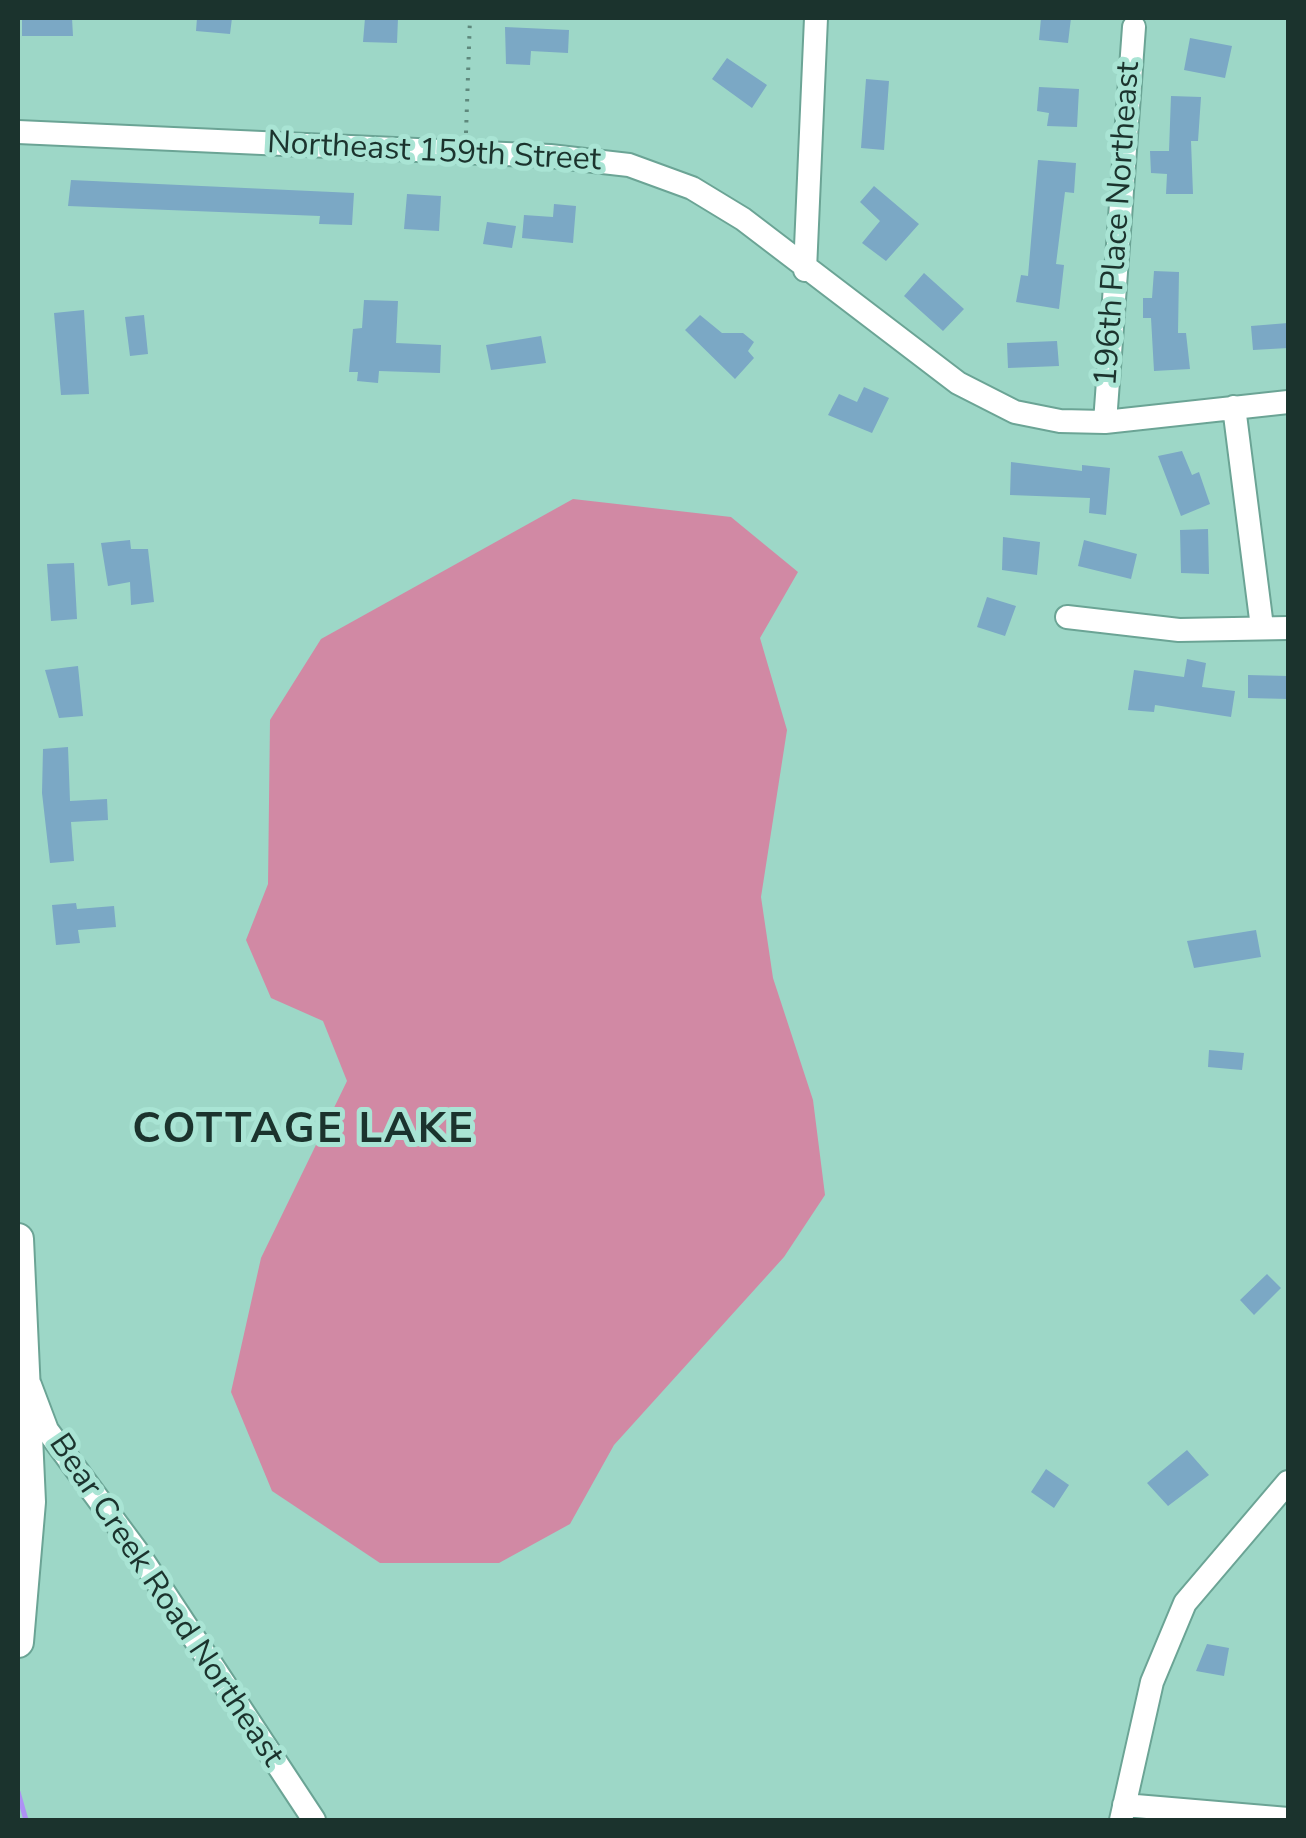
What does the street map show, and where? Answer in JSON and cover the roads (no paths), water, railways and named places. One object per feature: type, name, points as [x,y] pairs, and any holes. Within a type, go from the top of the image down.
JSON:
[{"type":"main road","points":[[18,1239],[30,1502],[18,1642]]},
{"type":"street","points":[[806,270],[816,18]]},
{"type":"street","name":"196th Place Northeast","points":[[1105,422],[1134,27]]},
{"type":"street","name":"Northeast 159th Street","points":[[18,132],[468,154],[629,166],[692,188],[743,219],[958,383],[1015,412],[1060,421],[1105,422],[1288,402]]},
{"type":"street","points":[[1234,407],[1262,627]]},
{"type":"street","points":[[1067,617],[1180,630],[1288,628]]},
{"type":"street","name":"Bear Creek Road Northeast","points":[[27,1377],[48,1430],[136,1550],[314,1820]]},
{"type":"street","points":[[1288,1482],[1185,1603],[1152,1682],[1123,1813],[1288,1820]]},
{"type":"waterway","points":[[18,1792],[26,1820]]},
{"type":"district","name":"COTTAGE LAKE","points":[[304,1132]]}]
